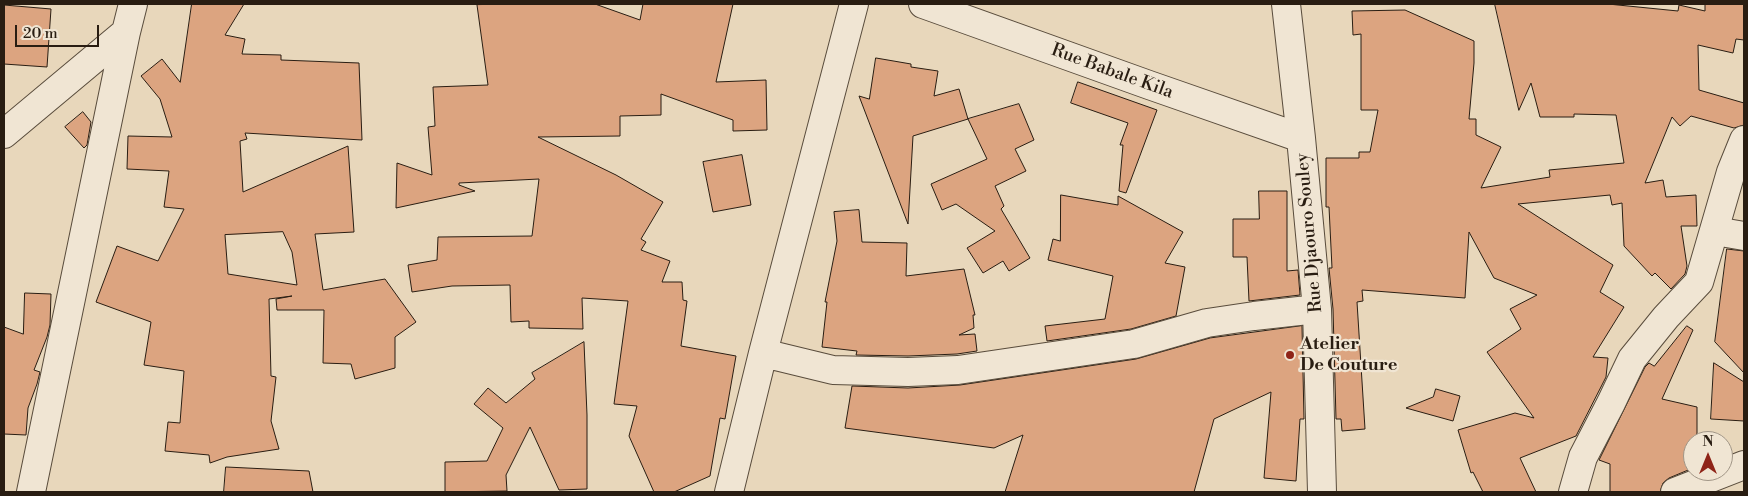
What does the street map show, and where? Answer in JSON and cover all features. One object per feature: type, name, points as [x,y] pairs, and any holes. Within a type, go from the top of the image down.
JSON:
[{"type":"street","points":[[729,492],[854,4]]},
{"type":"street","name":"Rue Babale Kila","points":[[923,4],[1301,138]]},
{"type":"street","name":"Rue Djaouro Souley","points":[[1286,4],[1317,309],[1322,492]]},
{"type":"street","points":[[4,134],[128,12]]},
{"type":"street","points":[[31,492],[128,12]]},
{"type":"street","points":[[1573,492],[1583,456],[1632,358],[1666,317],[1699,282],[1731,172],[1744,140]]},
{"type":"street","points":[[1715,231],[1744,236]]},
{"type":"street","points":[[763,354],[833,370],[908,372],[958,370],[1134,344],[1207,323],[1317,309]]},
{"type":"street","points":[[1675,492],[1744,465]]},
{"type":"building","points":[[192,4],[244,4],[225,35],[245,39],[242,54],[281,55],[281,60],[359,63],[362,140],[245,133],[247,139],[240,141],[243,192],[348,146],[354,232],[315,234],[323,290],[385,279],[416,322],[395,337],[395,368],[355,379],[351,364],[323,363],[324,310],[277,310],[276,299],[292,296],[269,299],[271,376],[276,377],[271,421],[279,449],[227,457],[210,463],[209,455],[165,451],[168,422],[180,423],[184,371],[144,365],[151,322],[96,302],[117,246],[158,261],[184,209],[164,207],[169,171],[127,169],[128,136],[172,137],[160,99],[141,76],[162,59],[180,82]],"holes":[[[283,232],[292,252],[297,285],[228,274],[225,235]]]},
{"type":"building","points":[[595,4],[640,20],[643,4],[733,4],[716,82],[766,80],[767,130],[733,131],[733,120],[661,94],[661,115],[620,116],[620,136],[538,137],[616,175],[663,202],[641,239],[646,242],[641,250],[670,261],[662,282],[682,282],[683,300],[687,301],[681,346],[736,356],[725,419],[720,418],[710,476],[674,492],[654,492],[629,436],[637,406],[614,404],[628,301],[582,298],[583,329],[529,328],[529,321],[511,322],[510,285],[452,286],[412,292],[408,265],[437,260],[438,237],[532,236],[539,179],[459,183],[459,185],[475,191],[396,208],[397,163],[432,175],[428,127],[435,126],[433,87],[488,85],[477,5]]},
{"type":"building","points":[[1495,4],[1608,4],[1678,11],[1679,5],[1705,11],[1705,4],[1744,4],[1744,40],[1736,39],[1733,53],[1698,45],[1699,90],[1744,103],[1744,125],[1734,128],[1691,116],[1680,126],[1672,117],[1645,183],[1663,180],[1666,197],[1696,195],[1697,226],[1681,226],[1687,266],[1685,274],[1671,289],[1655,273],[1652,276],[1624,246],[1622,203],[1612,205],[1610,195],[1518,204],[1613,265],[1600,292],[1624,307],[1593,357],[1608,358],[1606,377],[1576,436],[1520,458],[1536,492],[1483,492],[1473,472],[1471,473],[1458,430],[1515,413],[1534,418],[1487,352],[1521,329],[1510,309],[1537,295],[1494,278],[1469,232],[1465,298],[1362,290],[1363,301],[1357,302],[1365,429],[1342,431],[1341,419],[1336,419],[1333,309],[1329,268],[1332,268],[1329,207],[1326,207],[1326,158],[1359,158],[1359,152],[1370,152],[1378,110],[1361,110],[1361,34],[1353,35],[1352,11],[1405,10],[1474,41],[1469,119],[1476,119],[1476,135],[1501,147],[1481,188],[1550,177],[1549,170],[1624,163],[1616,115],[1574,114],[1574,117],[1540,117],[1531,83],[1519,110]]},
{"type":"building","points":[[4,5],[51,9],[47,67],[4,64]]},
{"type":"building","points":[[876,58],[911,64],[911,67],[938,71],[934,96],[959,89],[968,119],[913,136],[908,224],[859,96],[869,99]]},
{"type":"building","points":[[1078,82],[1157,110],[1126,193],[1119,191],[1123,145],[1120,145],[1128,123],[1071,103]]},
{"type":"building","points":[[1019,104],[1034,140],[1015,149],[1026,171],[995,186],[1004,206],[1001,209],[1030,258],[1009,271],[1003,261],[983,273],[967,248],[995,231],[956,204],[942,210],[931,184],[987,159],[968,119]]},
{"type":"building","points":[[83,112],[91,122],[87,145],[84,148],[65,127]]},
{"type":"building","points":[[742,155],[751,205],[713,212],[703,162]]},
{"type":"building","points":[[1259,191],[1287,191],[1287,271],[1298,270],[1300,295],[1249,301],[1247,257],[1233,257],[1233,219],[1259,219]]},
{"type":"building","points":[[1061,195],[1118,205],[1118,196],[1183,232],[1165,263],[1185,267],[1176,316],[1131,329],[1047,341],[1045,326],[1105,319],[1113,276],[1048,260],[1053,239],[1060,241]]},
{"type":"building","points":[[859,210],[862,242],[907,243],[906,276],[964,269],[975,315],[973,315],[974,328],[959,335],[975,334],[977,351],[957,354],[908,356],[856,355],[857,351],[822,347],[827,302],[825,302],[837,241],[834,212]]},
{"type":"building","points":[[1727,249],[1744,251],[1744,373],[1715,342]]},
{"type":"building","points":[[25,293],[51,294],[50,325],[34,370],[40,372],[28,408],[26,435],[4,434],[4,327],[23,334]]},
{"type":"building","points":[[1302,326],[1304,419],[1300,419],[1296,481],[1264,478],[1271,392],[1214,419],[1194,492],[1005,492],[1023,435],[994,448],[845,428],[852,386],[908,388],[960,385],[1136,359],[1210,338]]},
{"type":"building","points":[[1687,326],[1693,330],[1662,399],[1697,407],[1697,431],[1683,431],[1683,472],[1669,478],[1663,483],[1660,492],[1610,492],[1610,464],[1599,460],[1645,367],[1649,363],[1654,366]]},
{"type":"building","points":[[584,342],[587,415],[587,489],[559,490],[530,427],[506,475],[507,491],[445,492],[445,462],[487,461],[503,428],[474,404],[488,388],[506,403],[535,379],[532,373]]},
{"type":"building","points":[[1714,363],[1744,382],[1744,421],[1711,419]]},
{"type":"building","points":[[1436,389],[1460,396],[1453,421],[1406,408],[1433,397]]},
{"type":"building","points":[[226,467],[309,471],[313,492],[224,492]]},
{"type":"place","name":"Atelier De Couture","points":[[1290,355]]}]
